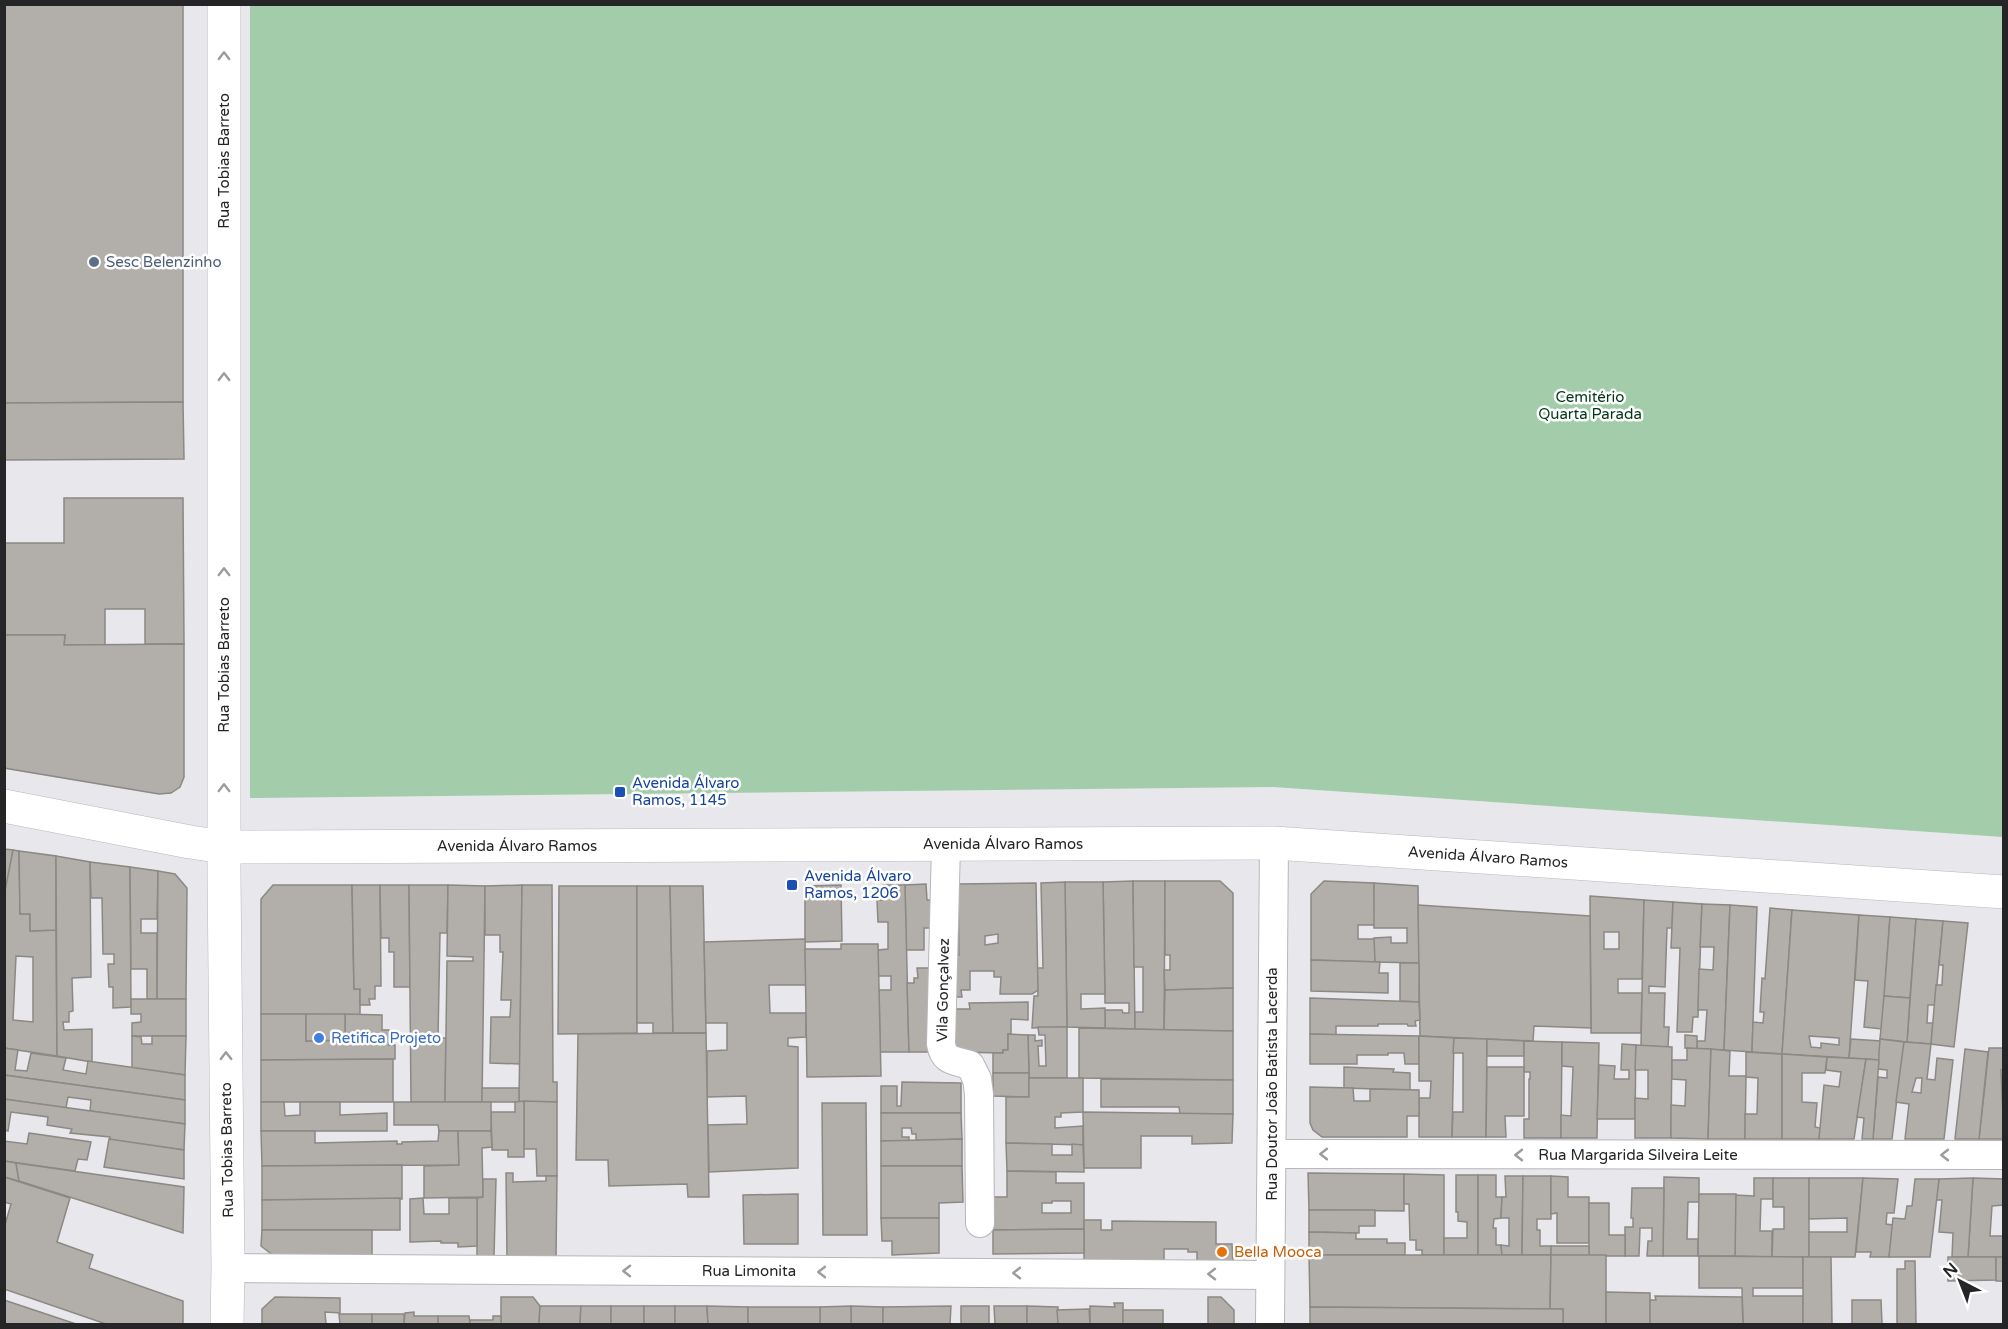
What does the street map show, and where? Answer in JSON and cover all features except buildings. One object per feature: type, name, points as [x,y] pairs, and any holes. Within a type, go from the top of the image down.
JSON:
[{"type":"main road","name":"Rua Tobias Barreto","points":[[224,4],[224,847],[227,1324]]},
{"type":"main road","name":"Avenida Álvaro Ramos","points":[[4,806],[224,847],[1274,843],[2004,892]]},
{"type":"street","name":"Rua Doutor João Batista Lacerda","points":[[1270,1324],[1274,843]]},
{"type":"street","name":"Vila Gonçalvez","points":[[946,844],[941,1044],[944,1055],[949,1059],[970,1065],[977,1079],[980,1223]]},
{"type":"street","name":"Rua Margarida Silveira Leite","points":[[1272,1154],[2004,1155]]},
{"type":"street","name":"Rua Limonita","points":[[228,1268],[1270,1275]]},
{"type":"green space","name":"Cemitério Quarta Parada","points":[[250,5],[2003,5],[2003,837],[1273,787],[250,798]]},
{"type":"place","name":"Sesc Belenzinho","points":[[94,262]]},
{"type":"place","name":"Avenida Álvaro Ramos, 1145","points":[[620,792]]},
{"type":"place","name":"Avenida Álvaro Ramos, 1206","points":[[792,885]]},
{"type":"place","name":"Retifica Projeto","points":[[319,1038]]},
{"type":"place","name":"Bella Mooca","points":[[1222,1252]]}]
